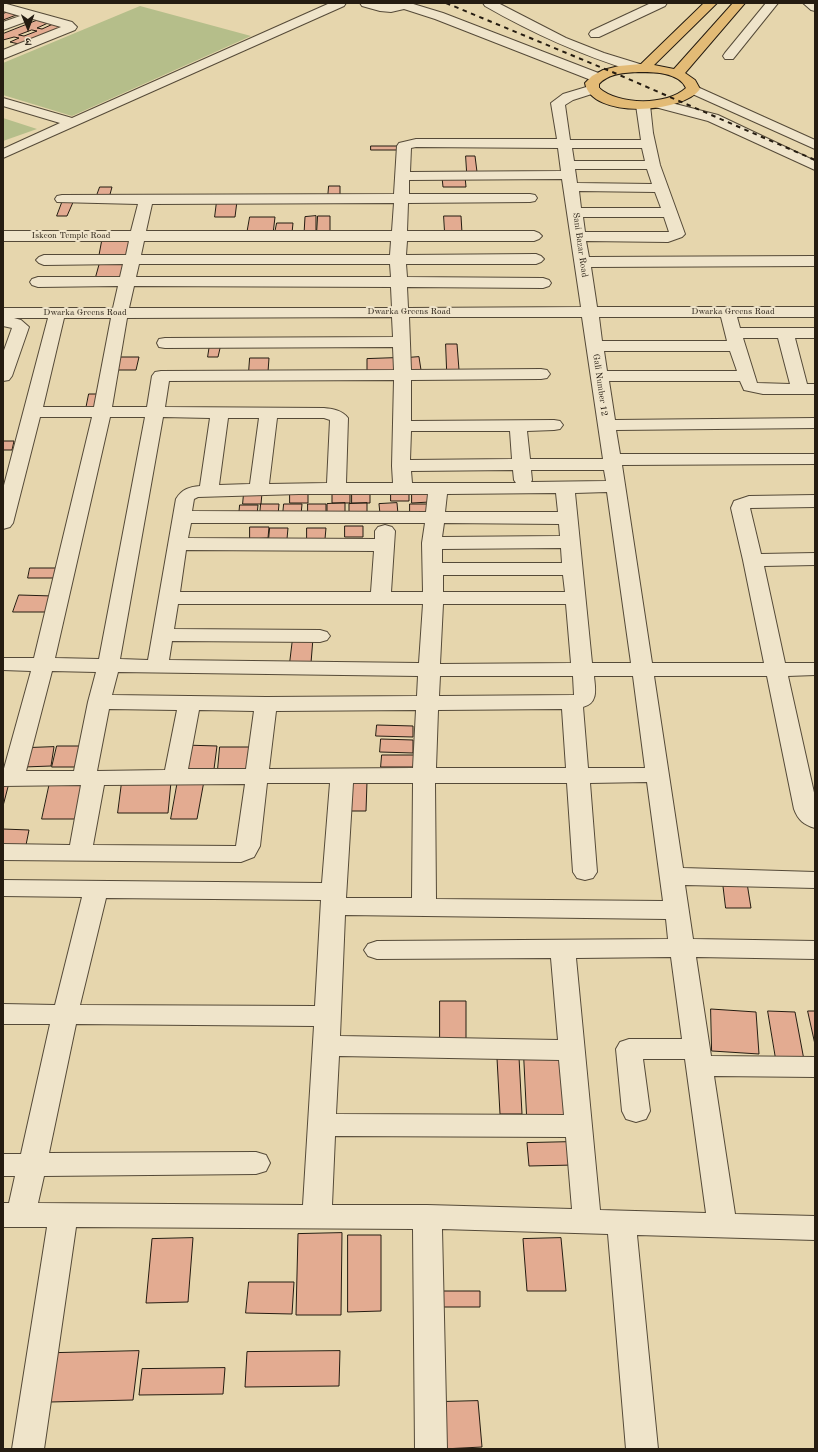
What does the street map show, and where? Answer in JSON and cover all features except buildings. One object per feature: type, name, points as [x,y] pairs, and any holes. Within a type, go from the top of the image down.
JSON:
[{"type":"main road","points":[[641,68],[711,3]]},
{"type":"main road","points":[[677,74],[739,3]]},
{"type":"main road","points":[[641,68],[662,70],[677,74],[692,84],[693,89],[690,94],[683,99],[660,104],[643,105],[612,100],[600,95],[595,83],[607,72],[621,69],[641,68]]},
{"type":"street","points":[[5,151],[340,3]]},
{"type":"street","points":[[366,3],[378,7],[390,8],[402,4],[438,16],[595,83]]},
{"type":"street","points":[[435,3],[432,5],[436,15],[438,16]]},
{"type":"street","points":[[489,3],[514,18],[568,43],[611,60],[641,68]]},
{"type":"street","points":[[595,34],[661,3]]},
{"type":"street","points":[[729,56],[772,3]]},
{"type":"street","points":[[809,3],[815,7]]},
{"type":"street","points":[[3,6],[68,24],[71,27],[3,55]]},
{"type":"street","points":[[3,26],[33,15]]},
{"type":"street","points":[[3,41],[23,47]]},
{"type":"street","name":"Sani Bazar Road","points":[[595,83],[558,103],[595,346]]},
{"type":"street","points":[[693,89],[815,145]]},
{"type":"street","points":[[3,102],[73,122]]},
{"type":"street","points":[[660,104],[713,118],[815,166]]},
{"type":"street","points":[[579,236],[676,236],[677,232],[653,165],[648,144],[643,105]]},
{"type":"street","points":[[403,489],[400,466],[403,375],[398,258],[404,146],[408,144],[648,144]]},
{"type":"street","points":[[570,176],[653,165]]},
{"type":"street","points":[[402,176],[570,176],[661,188]]},
{"type":"street","points":[[62,199],[530,198]]},
{"type":"street","points":[[146,200],[134,259],[120,313],[102,412],[43,664],[8,779],[258,776],[657,775]]},
{"type":"street","points":[[575,212],[670,213]]},
{"type":"street","name":"Iskcon Temple Road","points":[[3,236],[534,236]]},
{"type":"street","points":[[44,260],[398,258],[536,259]]},
{"type":"street","points":[[582,262],[815,261]]},
{"type":"street","points":[[38,282],[543,282]]},
{"type":"street","points":[[728,312],[750,386],[756,388],[808,389],[785,333]]},
{"type":"street","name":"Dwarka Greens Road","points":[[3,313],[815,312]]},
{"type":"street","points":[[3,523],[57,313]]},
{"type":"street","points":[[80,853],[98,702],[109,664],[155,412],[169,313]]},
{"type":"street","points":[[3,321],[15,323],[21,327],[3,376]]},
{"type":"street","points":[[595,346],[735,339],[785,333],[815,333]]},
{"type":"street","points":[[163,359],[402,342]]},
{"type":"street","name":"Gali Number 12","points":[[595,346],[722,1225]]},
{"type":"street","points":[[163,359],[403,375],[541,374]]},
{"type":"street","points":[[599,376],[746,376]]},
{"type":"street","points":[[32,412],[324,412],[336,415],[339,418],[336,489]]},
{"type":"street","points":[[209,492],[220,412]]},
{"type":"street","points":[[260,489],[269,412]]},
{"type":"street","points":[[606,425],[815,423]]},
{"type":"street","points":[[518,425],[523,489]]},
{"type":"street","points":[[402,426],[554,425]]},
{"type":"street","points":[[400,466],[522,465],[613,470],[815,459]]},
{"type":"street","points":[[158,665],[185,499],[188,495],[194,492],[260,489],[564,488],[613,470]]},
{"type":"street","points":[[98,702],[266,704],[581,701],[584,699],[564,488]]},
{"type":"street","points":[[424,907],[424,776],[433,598],[432,543],[438,489]]},
{"type":"street","points":[[815,501],[749,502],[741,505],[740,508],[753,560],[806,809],[808,815],[815,820]]},
{"type":"street","points":[[182,517],[435,519],[567,518]]},
{"type":"street","points":[[381,598],[385,518]]},
{"type":"street","points":[[432,543],[569,542]]},
{"type":"street","points":[[177,544],[384,545]]},
{"type":"street","points":[[753,560],[815,559]]},
{"type":"street","points":[[432,570],[572,569]]},
{"type":"street","points":[[169,598],[574,598]]},
{"type":"street","points":[[164,635],[320,636]]},
{"type":"street","points":[[3,664],[109,664],[429,670],[815,669]]},
{"type":"street","points":[[572,702],[585,872]]},
{"type":"street","points":[[175,777],[189,703]]},
{"type":"street","points":[[3,852],[240,854],[246,851],[258,776],[266,704]]},
{"type":"street","points":[[317,1216],[327,1046],[333,899],[342,776]]},
{"type":"street","points":[[672,876],[815,880]]},
{"type":"street","points":[[3,888],[96,889],[333,899],[424,907],[676,910]]},
{"type":"street","points":[[96,889],[65,1015],[31,1165],[12,1215],[427,1217],[815,1228]]},
{"type":"street","points":[[377,950],[682,948],[815,950]]},
{"type":"street","points":[[563,949],[587,1221]]},
{"type":"street","points":[[3,1014],[328,1016]]},
{"type":"street","points":[[327,1046],[572,1050]]},
{"type":"street","points":[[636,1111],[629,1050],[698,1058],[815,1067]]},
{"type":"street","points":[[323,1125],[579,1126]]},
{"type":"street","points":[[3,1165],[256,1163]]},
{"type":"street","points":[[28,1449],[63,1215]]},
{"type":"street","points":[[427,1217],[431,1449]]},
{"type":"street","points":[[621,1222],[642,1449]]},
{"type":"green space","points":[[140,6],[251,36],[72,116],[3,95],[3,63]]},
{"type":"green space","points":[[3,118],[37,129],[3,141]]},
{"type":"railway","points":[[446,3],[617,74],[815,160]]}]
